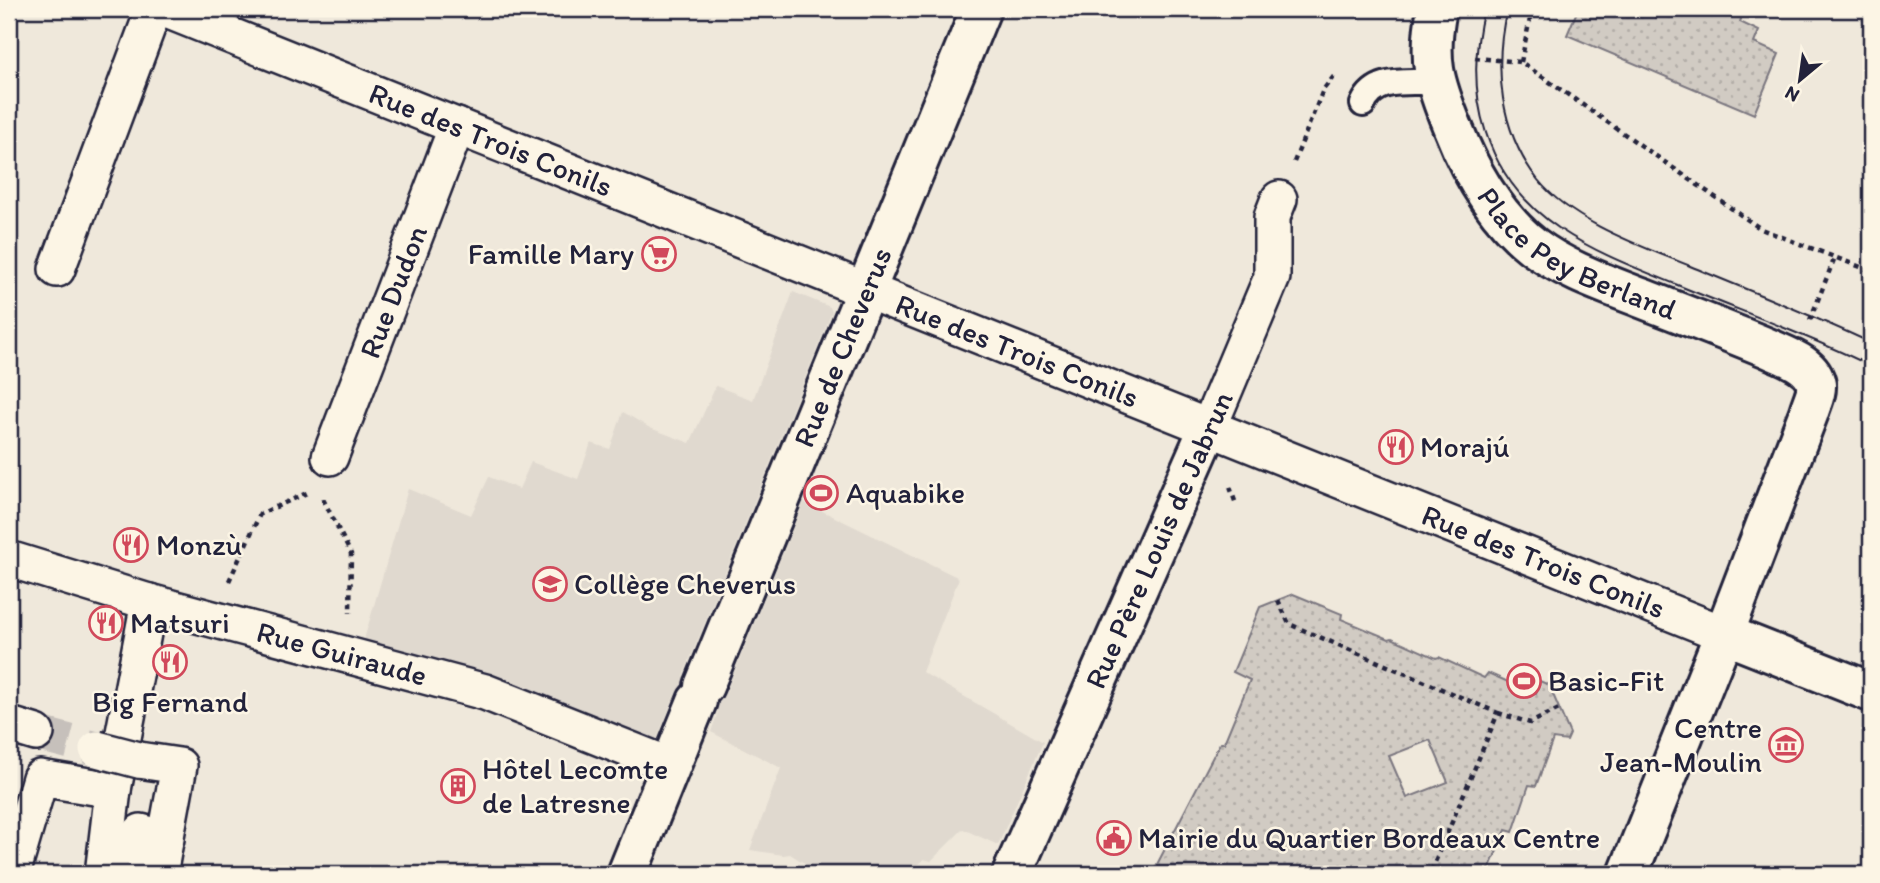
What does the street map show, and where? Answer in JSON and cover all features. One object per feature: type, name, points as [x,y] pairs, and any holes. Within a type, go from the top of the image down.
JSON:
[{"type":"street","points":[[57,269],[153,9]]},
{"type":"street","name":"Rue des Trois Conils","points":[[164,9],[1871,692]]},
{"type":"street","name":"Rue de Cheverus","points":[[627,874],[981,9]]},
{"type":"street","name":"Place Pey Berland","points":[[1437,9],[1432,55],[1435,82],[1457,139],[1488,196],[1507,222],[1558,262],[1591,278],[1794,360],[1811,372],[1816,387],[1809,412],[1724,634],[1628,874]]},
{"type":"street","name":"Rue Dudon","points":[[330,457],[457,126]]},
{"type":"street","name":"Rue Père Louis de Jabrun","points":[[1012,874],[1209,427],[1272,277],[1272,217],[1279,198]]},
{"type":"street","name":"Rue Guiraude","points":[[9,559],[149,602],[485,692],[671,766]]},
{"type":"street","points":[[132,871],[113,790],[149,602]]},
{"type":"street","points":[[97,750],[179,766],[166,839],[141,832],[132,871]]},
{"type":"street","points":[[15,839],[40,778],[113,790]]},
{"type":"lane","points":[[1363,104],[1368,93],[1380,85],[1435,82]]},
{"type":"path","points":[[1532,9],[1521,62],[1761,229],[1871,271]]},
{"type":"path","points":[[1794,360],[1835,257]]},
{"type":"path","points":[[221,587],[230,580],[260,514],[318,488],[351,554],[350,635],[345,655]]},
{"type":"path","points":[[1278,600],[1289,624],[1498,713],[1530,723],[1559,709]]},
{"type":"path","points":[[1430,874],[1498,713]]},
{"type":"shaded area","points":[[1578,9],[1728,9],[1742,16],[1740,22],[1759,31],[1754,43],[1779,54],[1754,114],[1567,35]]},
{"type":"shaded area","name":"Collège Cheverus","points":[[793,292],[830,307],[832,312],[683,676],[725,695],[804,502],[959,578],[922,672],[1043,742],[998,845],[963,829],[931,861],[924,859],[906,874],[822,874],[790,854],[750,850],[781,768],[711,732],[718,711],[676,692],[653,743],[363,643],[408,489],[471,515],[489,477],[519,489],[531,462],[578,479],[591,443],[610,449],[623,412],[650,428],[690,443],[716,386],[753,400]]},
{"type":"shaded area","points":[[1293,594],[1342,614],[1341,619],[1439,657],[1484,678],[1488,673],[1533,693],[1536,693],[1540,681],[1549,685],[1570,734],[1567,741],[1553,739],[1536,786],[1529,785],[1513,832],[1506,830],[1487,874],[1152,874],[1220,743],[1224,743],[1250,680],[1233,672],[1260,607]],"holes":[[[1430,740],[1448,782],[1407,798],[1389,756]]]},
{"type":"tunnel","points":[[36,733],[97,749]]},
{"type":"tram line","points":[[1484,9],[1476,72],[1479,103],[1486,132],[1497,159],[1513,185],[1534,208],[1574,238],[1616,260],[1871,366]]},
{"type":"tram line","points":[[1507,9],[1501,76],[1508,120],[1525,161],[1552,195],[1588,220],[1629,241],[1871,343]]},
{"type":"place","name":"Famille Mary","points":[[659,254]]},
{"type":"place","name":"Morajú","points":[[1396,447]]},
{"type":"place","name":"Aquabike","points":[[821,493]]},
{"type":"place","name":"Monzù","points":[[131,545]]},
{"type":"place","name":"Collège Cheverus","points":[[550,584]]},
{"type":"place","name":"Matsuri","points":[[106,623]]},
{"type":"place","name":"Big Fernand","points":[[170,662]]},
{"type":"place","name":"Basic-Fit","points":[[1524,681]]},
{"type":"place","name":"Centre Jean-Moulin","points":[[1786,745]]},
{"type":"place","name":"Hôtel Lecomte de Latresne","points":[[458,786]]},
{"type":"place","name":"Mairie du Quartier Bordeaux Centre","points":[[1114,838]]}]
